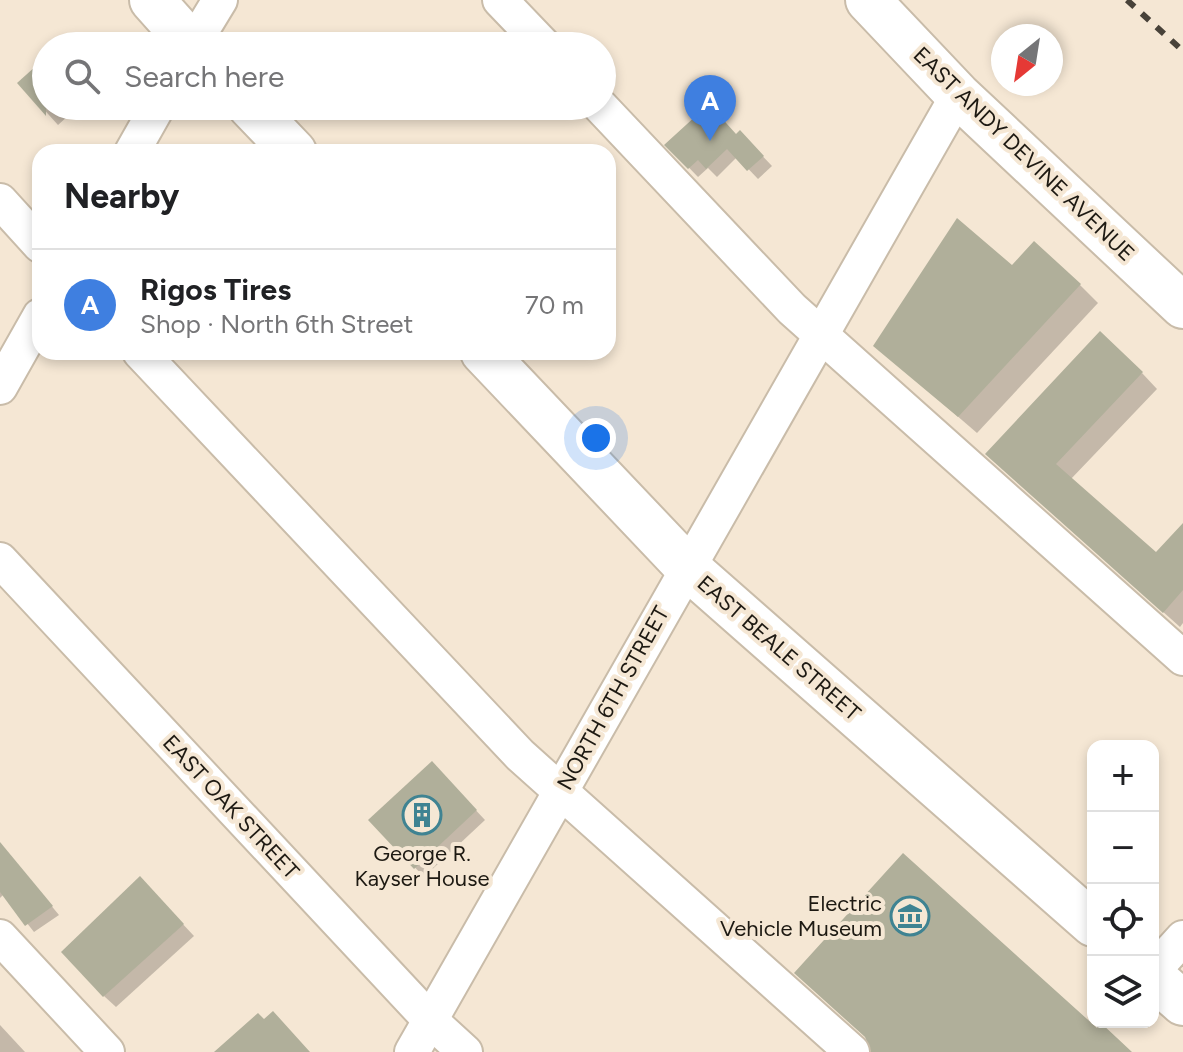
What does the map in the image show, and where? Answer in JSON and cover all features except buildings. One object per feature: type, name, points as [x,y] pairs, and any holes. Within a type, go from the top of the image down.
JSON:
[{"type":"main road","points":[[152,0],[181,32]]},
{"type":"main road","name":"EAST ANDY DEVINE AVENUE","points":[[868,0],[958,95],[1183,306]]},
{"type":"main road","points":[[263,120],[286,144]]},
{"type":"main road","name":"EAST BEALE STREET","points":[[491,360],[687,567],[1087,919]]},
{"type":"main road","points":[[1159,980],[1183,1003]]},
{"type":"street","points":[[201,32],[220,0]]},
{"type":"street","points":[[500,0],[531,32]]},
{"type":"street","name":"NORTH 6TH STREET","points":[[412,1052],[958,95]]},
{"type":"street","points":[[137,144],[150,120]]},
{"type":"street","points":[[613,120],[792,309],[1183,658]]},
{"type":"street","points":[[0,201],[32,236]]},
{"type":"street","points":[[0,387],[32,330]]},
{"type":"street","points":[[148,360],[509,744],[852,1052]]},
{"type":"street","name":"EAST OAK STREET","points":[[0,560],[431,1021],[465,1052]]},
{"type":"street","points":[[0,937],[107,1052]]},
{"type":"street","points":[[1159,967],[1183,938]]},
{"type":"railway","points":[[1127,0],[1183,51]]},
{"type":"place","name":"Rigos Tires","points":[[710,141]]},
{"type":"place","name":"George R. Kayser House","points":[[422,815]]},
{"type":"place","name":"Electric Vehicle Museum","points":[[910,916]]}]
